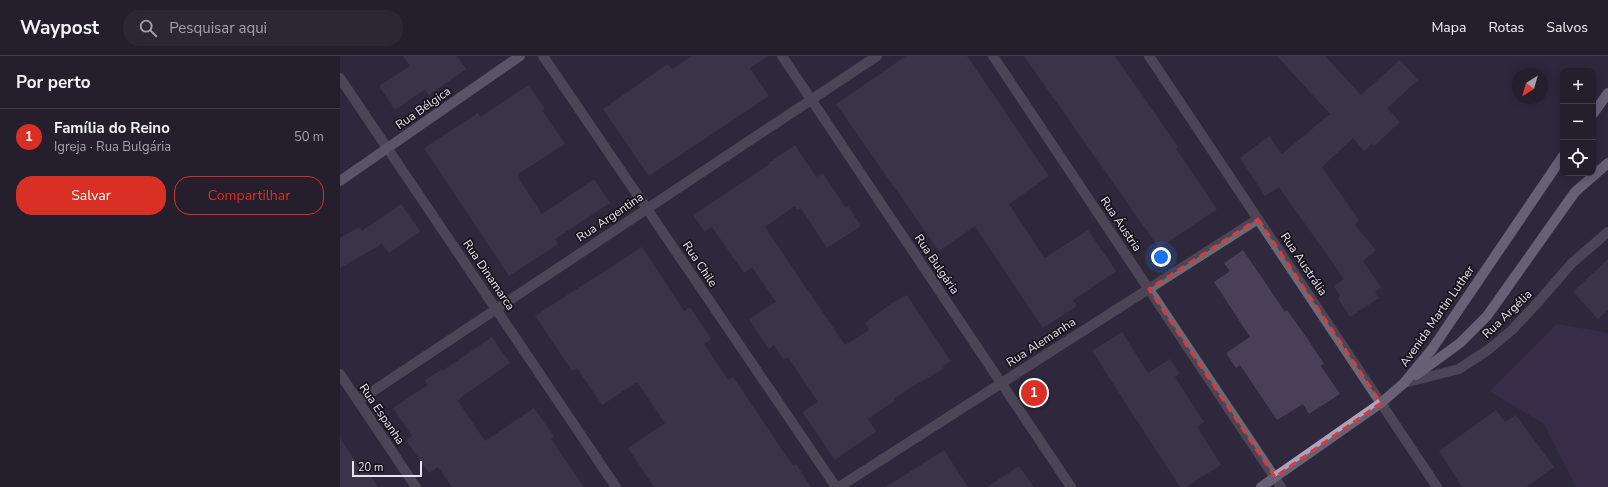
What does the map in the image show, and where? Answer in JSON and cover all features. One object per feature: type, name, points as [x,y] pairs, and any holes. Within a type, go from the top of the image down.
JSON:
[{"type":"main road","name":"Rua Bélgica","points":[[340,181],[520,56]]},
{"type":"main road","points":[[1596,110],[1608,93]]},
{"type":"main road","name":"Avenida Martin Luther","points":[[1261,487],[1381,403],[1404,383],[1432,349],[1560,160]]},
{"type":"main road","points":[[1404,383],[1460,342],[1487,316],[1575,192],[1608,163]]},
{"type":"street","name":"Rua Chile","points":[[543,56],[837,487]]},
{"type":"street","name":"Rua Bulgária","points":[[782,56],[1071,487]]},
{"type":"street","name":"Rua Argentina","points":[[358,401],[877,56]]},
{"type":"street","name":"Rua Áustria","points":[[993,56],[1281,487]]},
{"type":"street","name":"Rua Austrália","points":[[1149,56],[1437,487]]},
{"type":"street","name":"Rua Dinamarca","points":[[340,78],[616,487]]},
{"type":"street","name":"Rua Alemanha","points":[[837,487],[1258,219]]},
{"type":"street","name":"Rua Argélia","points":[[1404,383],[1459,369],[1488,350],[1516,325],[1572,263],[1608,232]]},
{"type":"street","name":"Rua Espanha","points":[[340,374],[416,487]]},
{"type":"highlighted area","points":[[1258,219],[1381,403],[1275,477],[1149,289]]},
{"type":"shaded area","points":[[1557,324],[1608,333],[1608,487],[1576,487],[1544,424],[1490,391]]},
{"type":"building","points":[[403,56],[457,56],[466,69],[429,95],[425,89],[395,110],[379,86],[410,66]]},
{"type":"building","points":[[692,56],[768,56],[750,68],[769,96],[649,176],[603,109],[668,64],[672,69]]},
{"type":"building","points":[[906,56],[967,56],[1049,176],[1009,204],[1045,258],[1088,230],[1116,271],[1073,300],[1077,306],[1043,328],[975,226],[939,251],[836,104]]},
{"type":"building","points":[[1024,56],[1115,56],[1178,147],[1176,149],[1217,209],[1159,248]]},
{"type":"building","points":[[1277,56],[1325,56],[1361,95],[1400,60],[1418,80],[1387,108],[1400,122],[1374,146],[1372,143],[1364,151],[1353,138],[1322,167],[1359,220],[1355,225],[1376,250],[1363,261],[1381,287],[1375,291],[1379,298],[1350,317],[1338,298],[1340,296],[1334,286],[1344,279],[1279,187],[1265,196],[1240,158],[1269,136],[1282,154],[1330,114]]},
{"type":"building","points":[[529,85],[545,109],[542,110],[565,144],[518,174],[520,177],[519,179],[542,214],[594,179],[610,203],[555,239],[558,244],[509,276],[424,148],[478,113],[480,117]]},
{"type":"building","points":[[795,145],[816,177],[823,173],[845,207],[848,206],[861,226],[827,248],[801,208],[797,210],[795,206],[765,227],[845,345],[869,330],[865,323],[892,303],[907,295],[951,361],[944,365],[943,369],[905,391],[895,398],[894,401],[868,419],[876,431],[835,460],[802,412],[818,402],[788,357],[784,360],[774,345],[769,349],[749,319],[776,302],[752,267],[744,273],[712,227],[705,232],[693,215],[770,164],[769,163]]},
{"type":"building","points":[[401,204],[420,231],[389,253],[382,244],[340,268],[340,238],[359,227],[362,231]]},
{"type":"building","points":[[642,247],[684,311],[690,307],[711,339],[704,344],[728,380],[733,377],[793,466],[796,464],[811,487],[654,487],[628,448],[665,423],[637,382],[602,405],[577,368],[572,371],[535,316]]},
{"type":"building","points":[[1243,250],[1285,312],[1287,310],[1305,335],[1324,364],[1321,366],[1340,394],[1309,414],[1303,404],[1277,420],[1240,365],[1236,368],[1226,353],[1250,337],[1214,282],[1230,271],[1224,263]]},
{"type":"building","points":[[1608,259],[1608,310],[1598,319],[1573,292]]},
{"type":"building","points":[[1122,332],[1148,373],[1170,359],[1180,373],[1175,377],[1204,422],[1197,427],[1221,465],[1186,487],[1180,487],[1092,351]]},
{"type":"building","points":[[492,337],[510,363],[460,398],[458,401],[485,441],[534,408],[554,436],[551,439],[584,487],[452,487],[438,467],[429,473],[406,440],[412,436],[393,408],[428,385],[425,380],[441,370],[442,371]]},
{"type":"building","points":[[1496,410],[1505,422],[1516,415],[1554,467],[1527,487],[1462,487],[1439,451]]},
{"type":"building","points":[[340,438],[359,467],[363,465],[378,487],[340,487]]},
{"type":"building","points":[[944,450],[968,487],[886,487]]},
{"type":"building","points":[[1019,466],[1034,487],[987,487]]},
{"type":"place","name":"Família do Reino","points":[[1034,393]]}]
